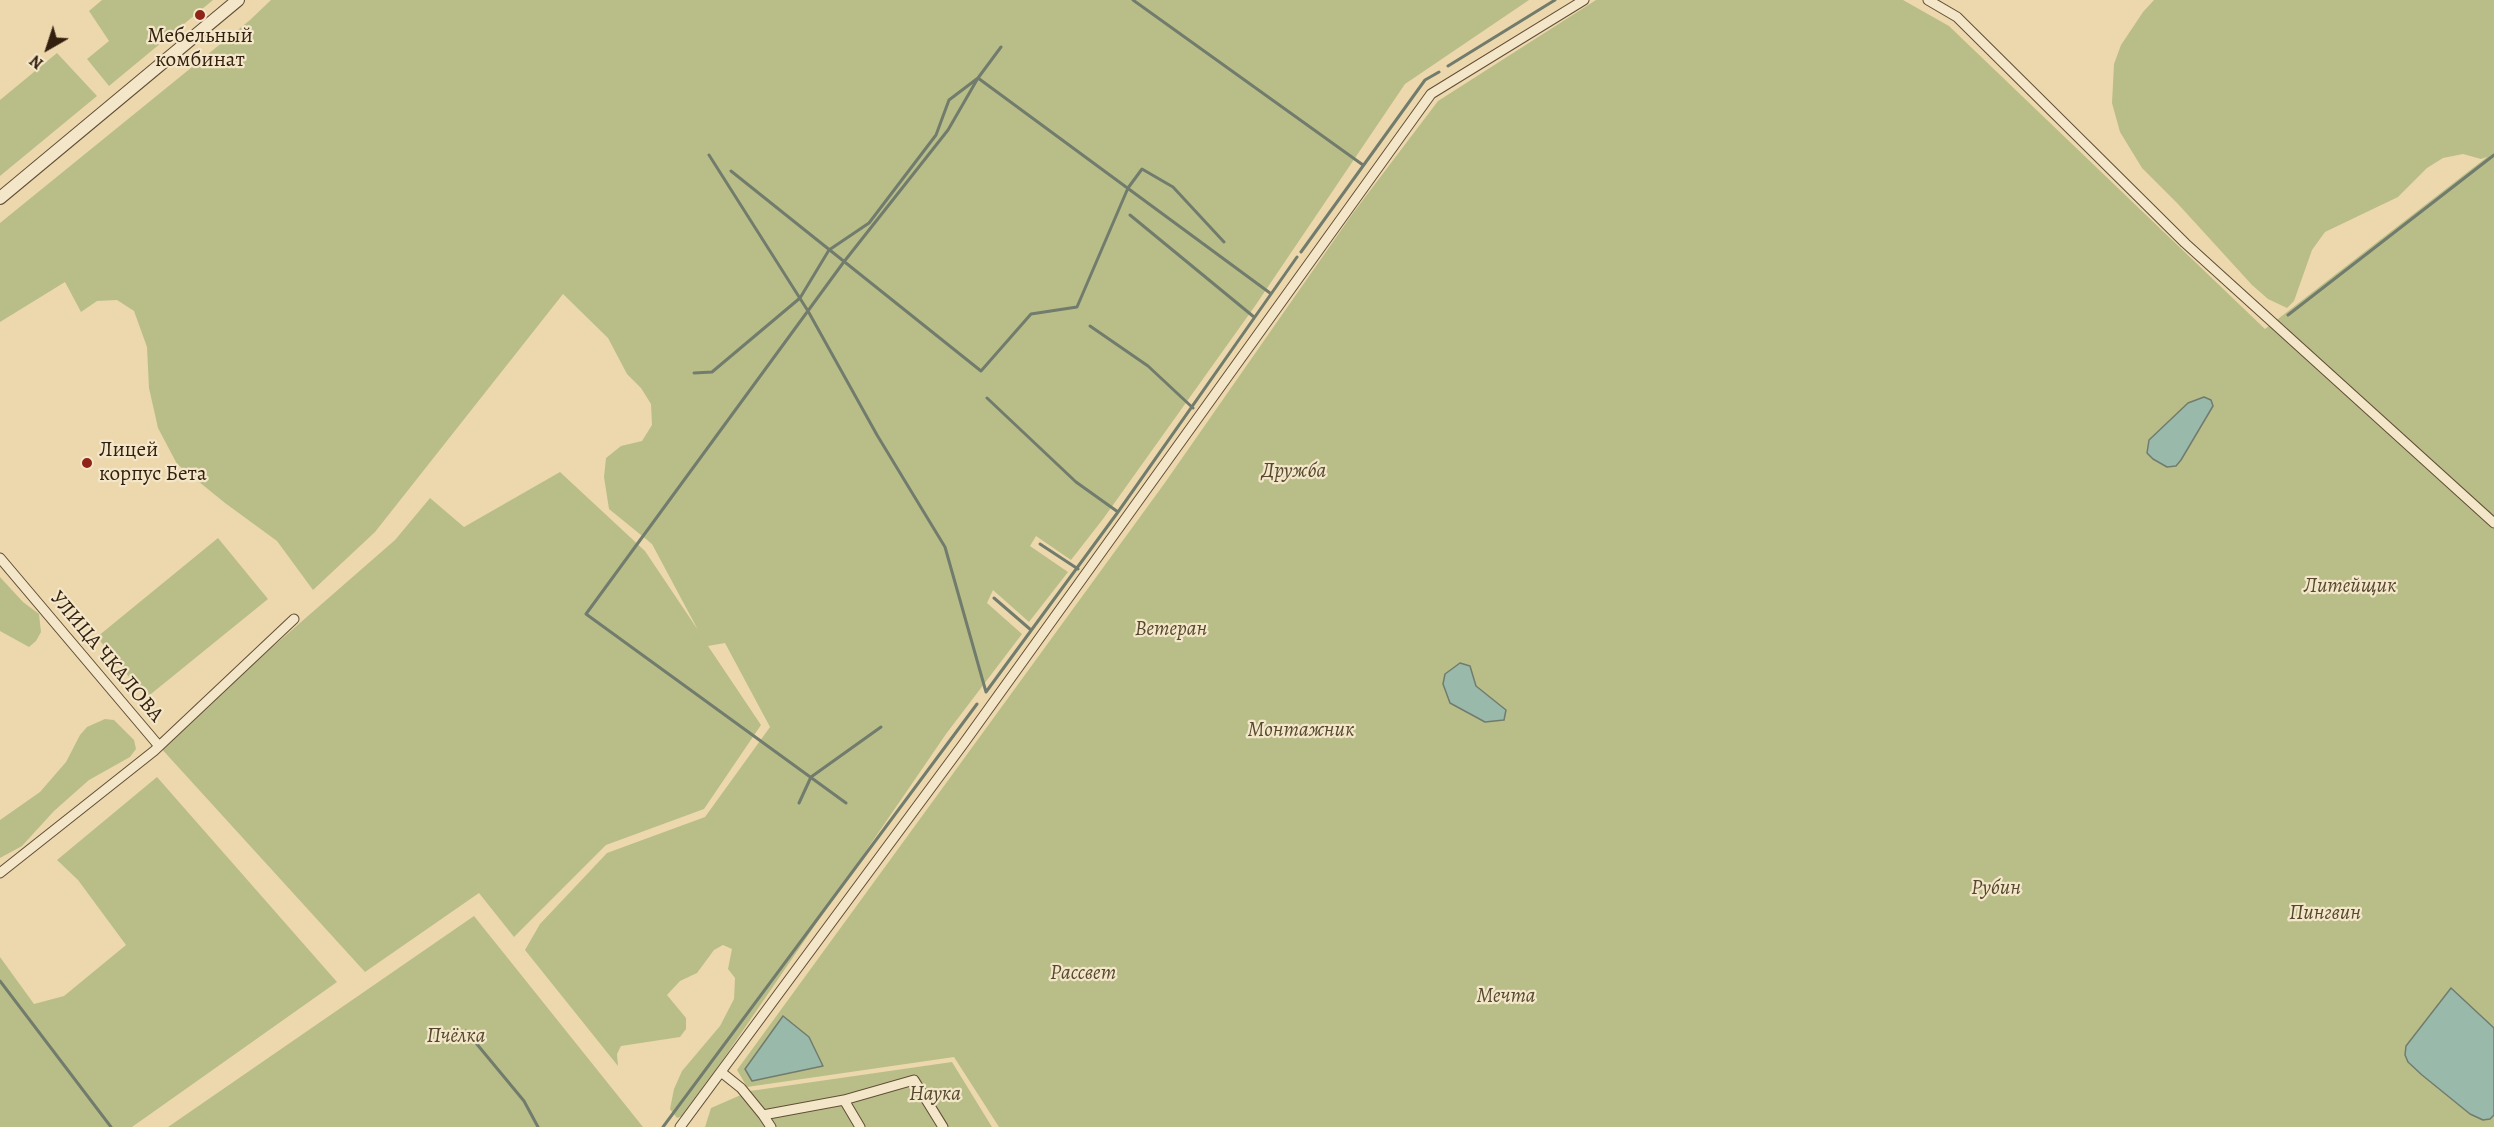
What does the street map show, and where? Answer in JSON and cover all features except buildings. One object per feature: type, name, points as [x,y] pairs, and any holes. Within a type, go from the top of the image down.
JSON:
[{"type":"street","points":[[0,198],[238,0]]},
{"type":"street","points":[[680,1127],[970,734],[1431,94],[1446,82],[1584,0]]},
{"type":"street","points":[[1928,0],[1958,17],[2185,243],[2494,523]]},
{"type":"street","name":"УЛИЦА ЧКАЛОВА","points":[[0,558],[159,746],[294,619]]},
{"type":"street","points":[[0,873],[159,746]]},
{"type":"street","points":[[721,1072],[741,1088],[771,1127]]},
{"type":"street","points":[[763,1115],[844,1100],[914,1080],[943,1127]]},
{"type":"street","points":[[844,1100],[860,1127]]},
{"type":"green space","points":[[102,0],[213,0],[109,86],[87,59],[109,41],[89,11]]},
{"type":"green space","points":[[271,0],[1529,0],[1405,84],[1255,306],[1103,519],[1071,560],[1036,536],[1030,546],[1068,572],[1029,622],[993,590],[987,603],[1022,634],[946,734],[685,1115],[677,1118],[670,1109],[674,1089],[682,1071],[720,1026],[734,999],[735,978],[728,969],[732,949],[723,945],[714,950],[697,973],[680,981],[667,995],[686,1018],[686,1029],[680,1037],[621,1046],[617,1054],[618,1066],[525,950],[540,924],[607,853],[705,817],[770,727],[725,643],[708,646],[761,725],[704,809],[606,845],[514,937],[479,893],[365,972],[159,746],[395,540],[430,498],[464,527],[560,472],[645,551],[698,630],[652,544],[609,509],[604,477],[606,458],[621,446],[642,441],[652,425],[651,404],[641,388],[627,374],[608,338],[563,294],[375,532],[313,590],[277,541],[177,464],[158,428],[149,388],[147,347],[134,311],[117,300],[97,301],[81,312],[65,282],[0,322],[0,223],[250,20]]},
{"type":"green space","points":[[1596,0],[1903,0],[1949,26],[2265,329],[2487,157],[2481,159],[2463,154],[2443,158],[2427,168],[2398,197],[2325,232],[2312,250],[2294,301],[2287,308],[2268,299],[2252,285],[2142,168],[2120,132],[2112,103],[2114,64],[2121,45],[2143,12],[2154,0],[2494,0],[2494,1127],[999,1127],[954,1057],[747,1087],[737,1070],[1164,484],[1353,213],[1438,101]]},
{"type":"green space","points":[[57,53],[97,96],[0,176],[0,100]]},
{"type":"green space","points":[[218,538],[268,599],[146,698],[97,637]]},
{"type":"green space","points":[[0,577],[23,602],[39,614],[41,632],[29,647],[0,631]]},
{"type":"green space","points":[[105,719],[114,720],[134,740],[136,749],[130,757],[89,780],[54,811],[22,846],[0,858],[0,820],[40,792],[66,762],[80,735],[87,727]]},
{"type":"green space","points":[[157,777],[337,982],[132,1127],[0,1127],[0,957],[34,1004],[64,996],[126,945],[78,880],[57,860]]},
{"type":"green space","name":"Пчёлка","points":[[474,916],[643,1127],[168,1127]]},
{"type":"green space","name":"Наука","points":[[952,1062],[992,1127],[705,1127],[711,1108],[750,1091]]},
{"type":"shaded area","points":[[2204,397],[2211,400],[2213,406],[2181,460],[2176,466],[2167,467],[2153,459],[2147,453],[2149,440],[2188,403]]},
{"type":"shaded area","points":[[1460,663],[1470,666],[1476,686],[1506,710],[1504,720],[1485,722],[1450,703],[1443,684],[1445,674]]},
{"type":"shaded area","points":[[2451,988],[2494,1028],[2494,1115],[2490,1119],[2483,1120],[2470,1114],[2422,1075],[2408,1062],[2405,1055],[2406,1046]]},
{"type":"shaded area","points":[[783,1016],[809,1037],[823,1066],[752,1081],[745,1069]]},
{"type":"waterway","points":[[1133,0],[1363,165]]},
{"type":"waterway","points":[[1448,66],[1555,0]]},
{"type":"waterway","points":[[846,803],[586,614],[843,263],[948,130],[978,78],[1001,47]]},
{"type":"waterway","points":[[1301,252],[1425,80],[1439,72]]},
{"type":"waterway","points":[[694,373],[712,372],[800,298],[829,250],[869,223],[936,135],[949,100],[978,78],[1270,293]]},
{"type":"waterway","points":[[709,155],[808,311],[877,435],[945,547],[986,692]]},
{"type":"waterway","points":[[2288,315],[2494,155]]},
{"type":"waterway","points":[[731,171],[981,371],[1031,314],[1077,307],[1128,188],[1142,169],[1173,187],[1224,242]]},
{"type":"waterway","points":[[1130,215],[1254,317]]},
{"type":"waterway","points":[[986,692],[1118,512],[1297,257]]},
{"type":"waterway","points":[[1090,326],[1148,366],[1193,408]]},
{"type":"waterway","points":[[987,398],[1076,482],[1118,512]]},
{"type":"waterway","points":[[1040,544],[1078,569]]},
{"type":"waterway","points":[[994,598],[1031,630]]},
{"type":"waterway","points":[[663,1127],[977,704]]},
{"type":"waterway","points":[[799,803],[811,777],[881,727]]},
{"type":"waterway","points":[[0,981],[111,1127]]},
{"type":"waterway","points":[[466,1031],[524,1101],[538,1127]]},
{"type":"place","name":"Мебельный комбинат","points":[[200,15]]},
{"type":"place","name":"Лицей корпус Бета","points":[[87,463]]},
{"type":"park label","name":"Дружба","points":[[1294,472]]},
{"type":"park label","name":"Литейщик","points":[[2350,587]]},
{"type":"park label","name":"Ветеран","points":[[1171,630]]},
{"type":"park label","name":"Монтажник","points":[[1301,731]]},
{"type":"park label","name":"Рубин","points":[[1996,889]]},
{"type":"park label","name":"Пингвин","points":[[2325,914]]},
{"type":"park label","name":"Рассвет","points":[[1083,974]]},
{"type":"park label","name":"Мечта","points":[[1506,997]]}]
